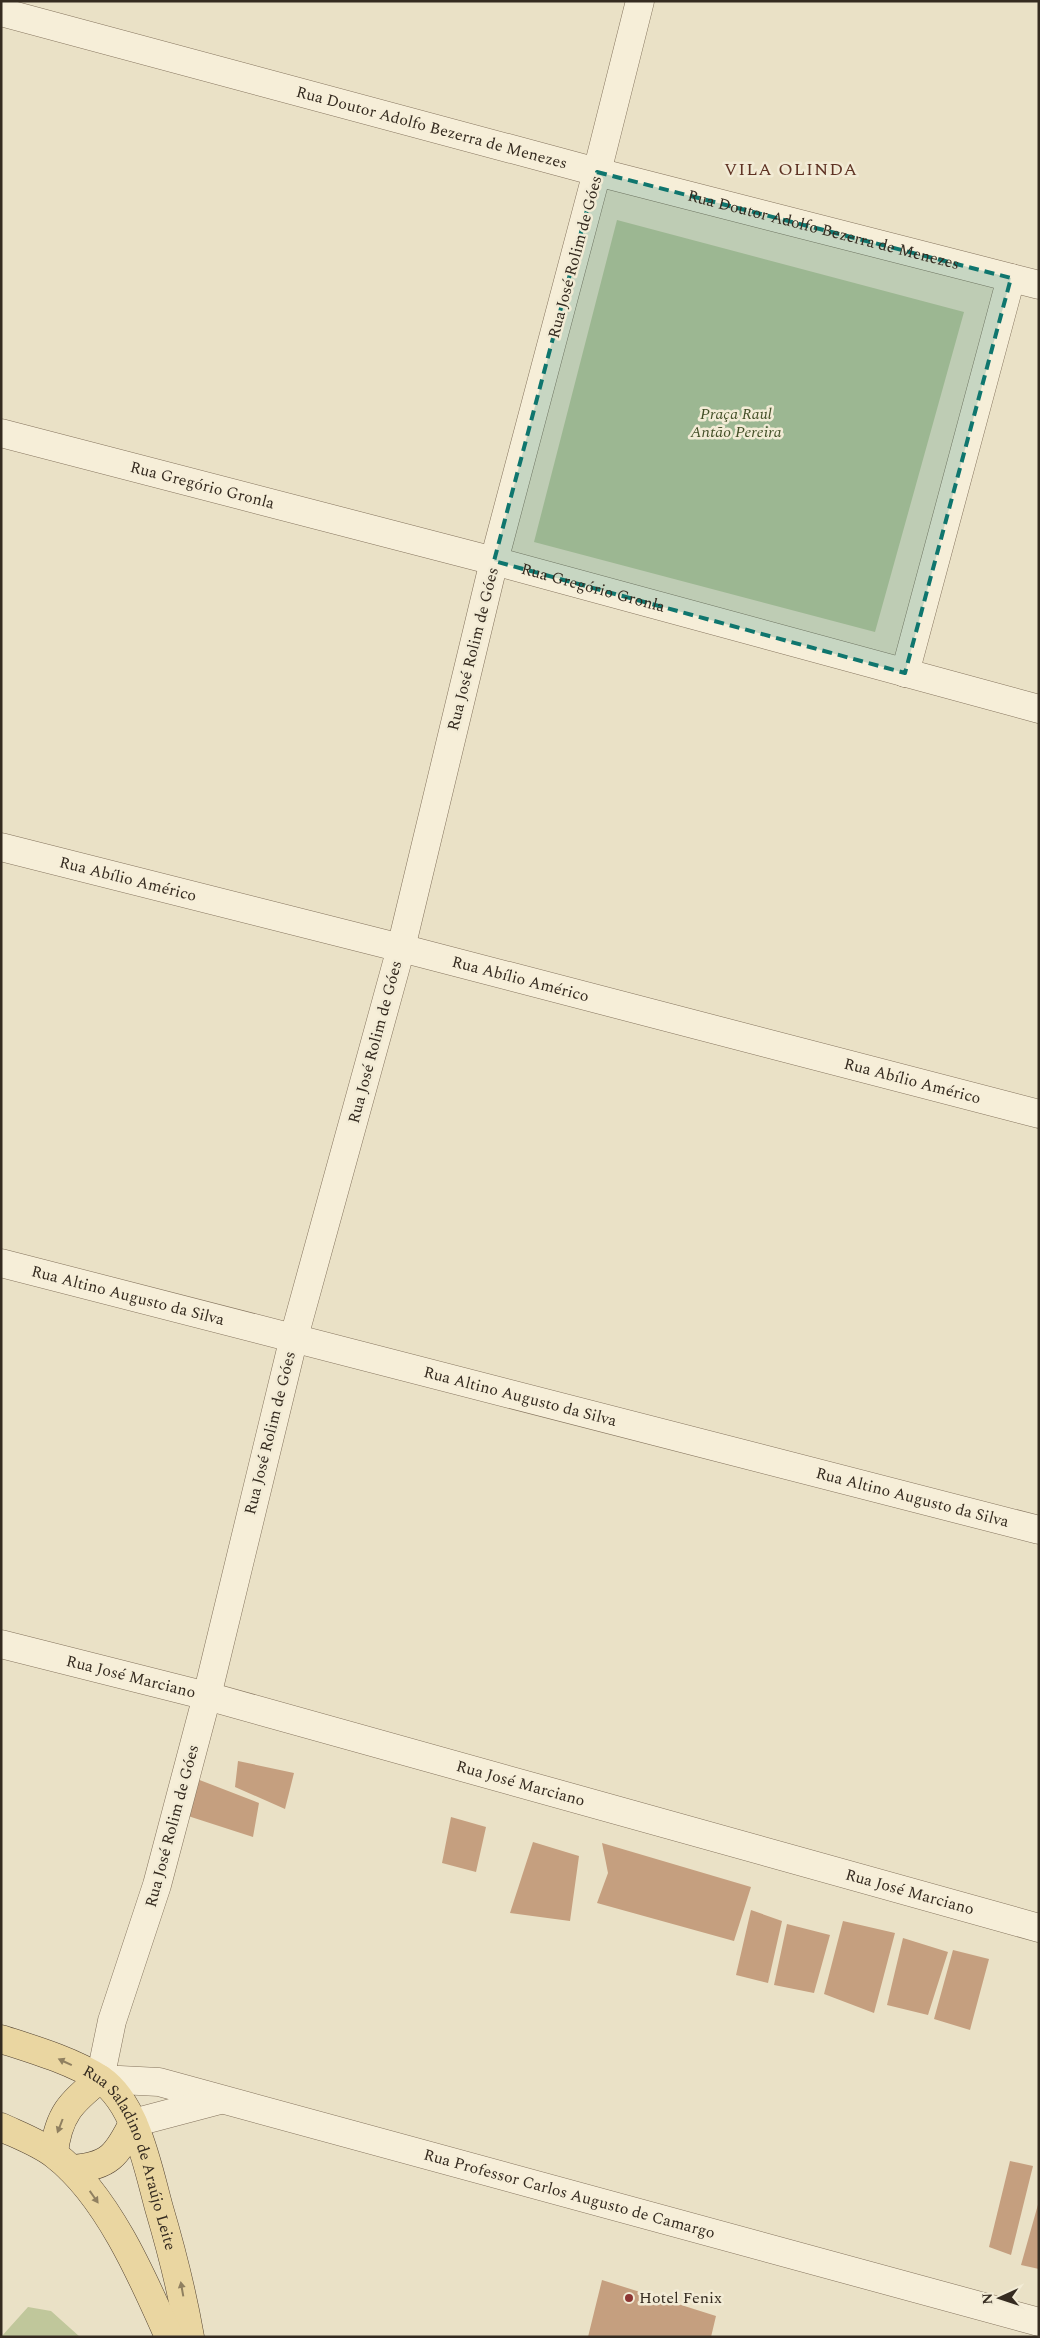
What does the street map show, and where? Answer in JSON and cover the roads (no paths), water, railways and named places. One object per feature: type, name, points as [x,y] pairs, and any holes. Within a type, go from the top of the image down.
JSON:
[{"type":"main road","name":"Rua Saladino de Araújo Leite","points":[[1,2039],[50,2055],[100,2079],[115,2093],[133,2123],[150,2174],[180,2280],[190,2337]]},
{"type":"main road","points":[[62,2161],[55,2139],[66,2110],[74,2099],[100,2079]]},
{"type":"main road","points":[[62,2161],[94,2167],[110,2159],[119,2150],[133,2123]]},
{"type":"main road","points":[[1,2127],[62,2161],[92,2193],[136,2263],[169,2337]]},
{"type":"street","name":"Rua José Rolim de Góes","points":[[100,2079],[112,2021],[157,1885],[207,1696],[294,1337],[401,948],[494,561],[597,172],[640,1]]},
{"type":"street","name":"Rua Doutor Adolfo Bezerra de Menezes","points":[[1,12],[597,172],[1039,285]]},
{"type":"street","points":[[905,673],[1011,278]]},
{"type":"street","name":"Rua Gregório Gronla","points":[[1,433],[494,561],[1039,709]]},
{"type":"street","name":"Rua Abílio Américo","points":[[1,847],[401,948],[1039,1114]]},
{"type":"street","name":"Rua Altino Augusto da Silva","points":[[1,1263],[1039,1530]]},
{"type":"street","name":"Rua José Marciano","points":[[1,1644],[207,1696],[1039,1928]]},
{"type":"street","name":"Rua Professor Carlos Augusto de Camargo","points":[[100,2079],[159,2082],[1039,2322]]},
{"type":"street","points":[[133,2123],[222,2100]]},
{"type":"place","name":"Hotel Fenix","points":[[629,2298]]},
{"type":"district","name":"VILA OLINDA","points":[[791,169]]},
{"type":"park label","name":"Praça Raul Antão Pereira","points":[[736,423]]}]
